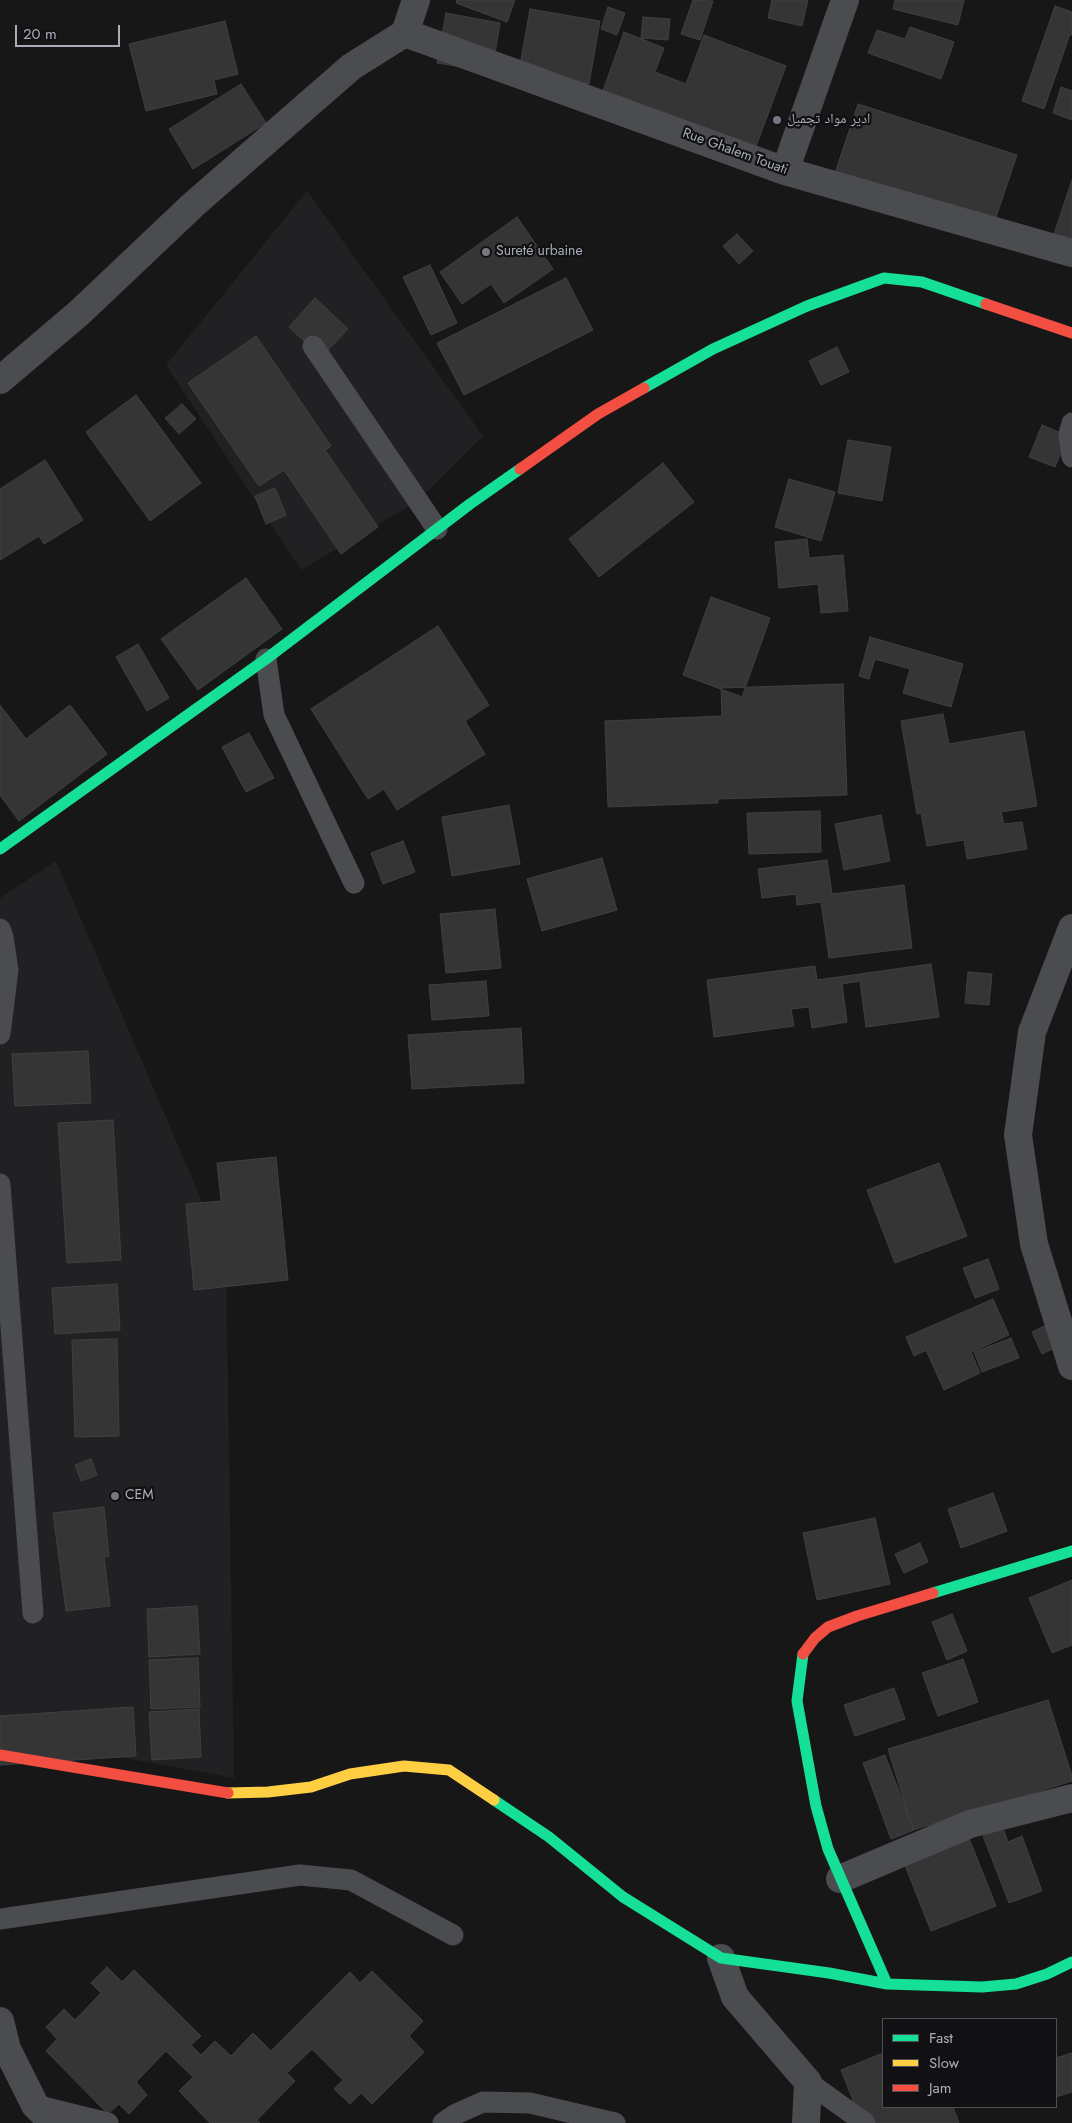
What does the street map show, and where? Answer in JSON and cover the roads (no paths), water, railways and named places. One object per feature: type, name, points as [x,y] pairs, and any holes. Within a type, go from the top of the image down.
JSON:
[{"type":"street","points":[[0,380],[79,313],[193,205],[351,66],[405,33],[416,0]]},
{"type":"street","points":[[786,171],[845,0]]},
{"type":"street","name":"Rue Ghalem Touati","points":[[405,33],[786,171],[1072,253]]},
{"type":"street","points":[[0,849],[266,659],[437,529],[598,414],[705,353],[807,306],[884,278],[922,282],[1072,333]]},
{"type":"street","points":[[1072,928],[1032,1032],[1018,1135],[1034,1244],[1072,1366]]},
{"type":"street","points":[[887,1984],[828,1849],[816,1806],[797,1701],[802,1655],[815,1638],[828,1627],[857,1616],[1072,1551]]},
{"type":"street","points":[[0,1755],[224,1793],[268,1792],[311,1786],[350,1774],[404,1766],[449,1770],[549,1837],[623,1897],[721,1958],[829,1973],[887,1984],[982,1987],[1016,1984],[1047,1974],[1072,1962]]},
{"type":"street","points":[[840,1879],[970,1824],[1072,1798]]},
{"type":"street","points":[[721,1958],[735,1997],[808,2082],[806,2123]]},
{"type":"street","points":[[0,2021],[7,2049],[44,2114]]},
{"type":"lane","points":[[313,346],[437,529]]},
{"type":"lane","points":[[1072,422],[1068,434],[1072,457]]},
{"type":"lane","points":[[266,659],[274,715],[354,883]]},
{"type":"lane","points":[[0,929],[8,970],[0,1034]]},
{"type":"lane","points":[[0,1184],[33,1613]]},
{"type":"lane","points":[[0,1919],[300,1875],[351,1880],[453,1935]]},
{"type":"lane","points":[[808,2082],[865,2123]]},
{"type":"lane","points":[[443,2123],[456,2114],[483,2102],[530,2103],[614,2123]]},
{"type":"lane","points":[[44,2114],[108,2123]]},
{"type":"place","name":"ادير مواد تجميل","points":[[777,120]]},
{"type":"place","name":"Sureté urbaine","points":[[486,252]]},
{"type":"place","name":"CEM","points":[[115,1496]]}]
